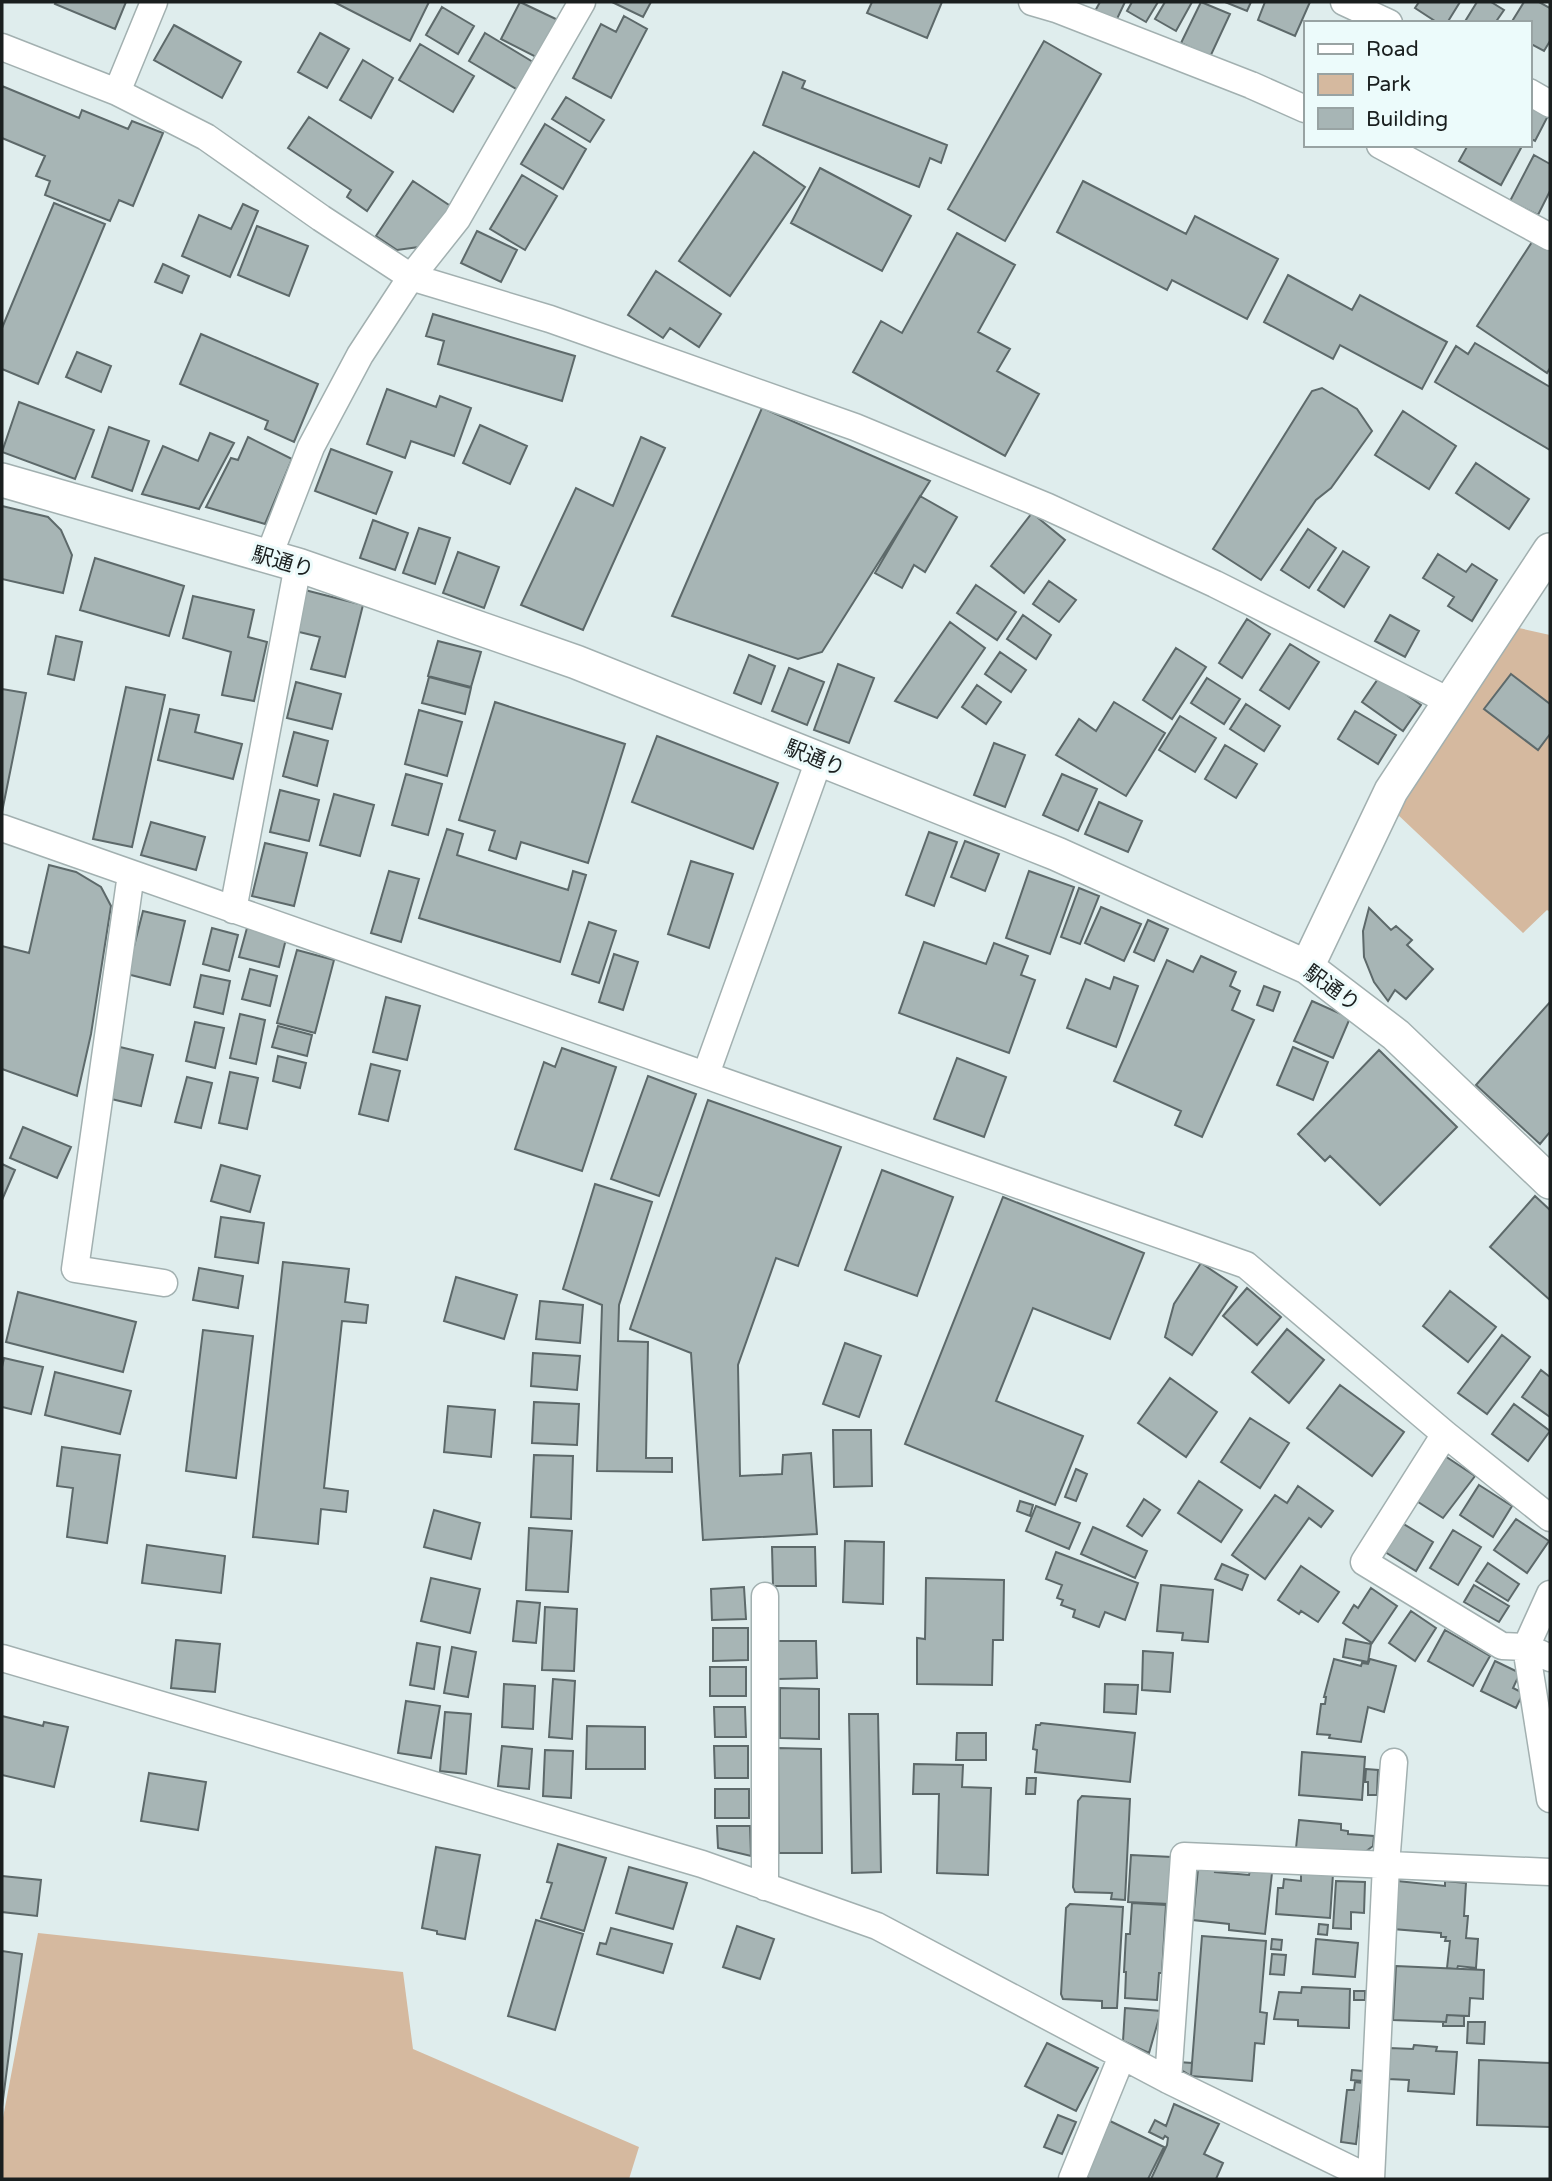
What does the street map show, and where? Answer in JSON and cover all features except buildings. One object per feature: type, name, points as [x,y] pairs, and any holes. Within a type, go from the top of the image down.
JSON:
[{"type":"street","points":[[117,92],[154,2]]},
{"type":"street","points":[[233,910],[283,561],[311,447],[360,355],[411,277],[457,219],[582,2]]},
{"type":"street","points":[[1343,2],[1385,21]]},
{"type":"street","points":[[1049,4],[1304,109]]},
{"type":"street","points":[[2,47],[117,92],[206,137],[411,277],[551,319],[867,432],[1048,507],[1191,573],[1451,702]]},
{"type":"street","points":[[1531,93],[1550,104]]},
{"type":"street","points":[[1384,147],[1550,237]]},
{"type":"street","name":"駅通り","points":[[2,480],[283,561],[576,662],[1057,855],[1307,967],[1396,1035],[1550,1182]]},
{"type":"street","points":[[1307,967],[1391,791],[1550,550]]},
{"type":"street","points":[[706,1074],[819,760]]},
{"type":"street","points":[[2,828],[1247,1265],[1445,1434],[1550,1518]]},
{"type":"street","points":[[131,874],[75,1269],[164,1283]]},
{"type":"street","points":[[1445,1434],[1364,1562],[1502,1646],[1526,1647],[1550,1658]]},
{"type":"street","points":[[1550,1594],[1526,1647],[1550,1799]]},
{"type":"street","points":[[765,1596],[765,1886]]},
{"type":"street","points":[[2,1658],[702,1864],[877,1926],[1167,2080],[1371,2179],[1386,1865],[1394,1762]]},
{"type":"street","points":[[1167,2080],[1184,1856],[1550,1872]]},
{"type":"street","points":[[1072,2179],[1122,2056]]},
{"type":"green space","points":[[1519,628],[1550,635],[1550,912],[1547,910],[1523,933],[1396,813]]},
{"type":"green space","points":[[38,1933],[403,1972],[413,2049],[639,2147],[629,2179],[2,2179],[2,2123]]}]
